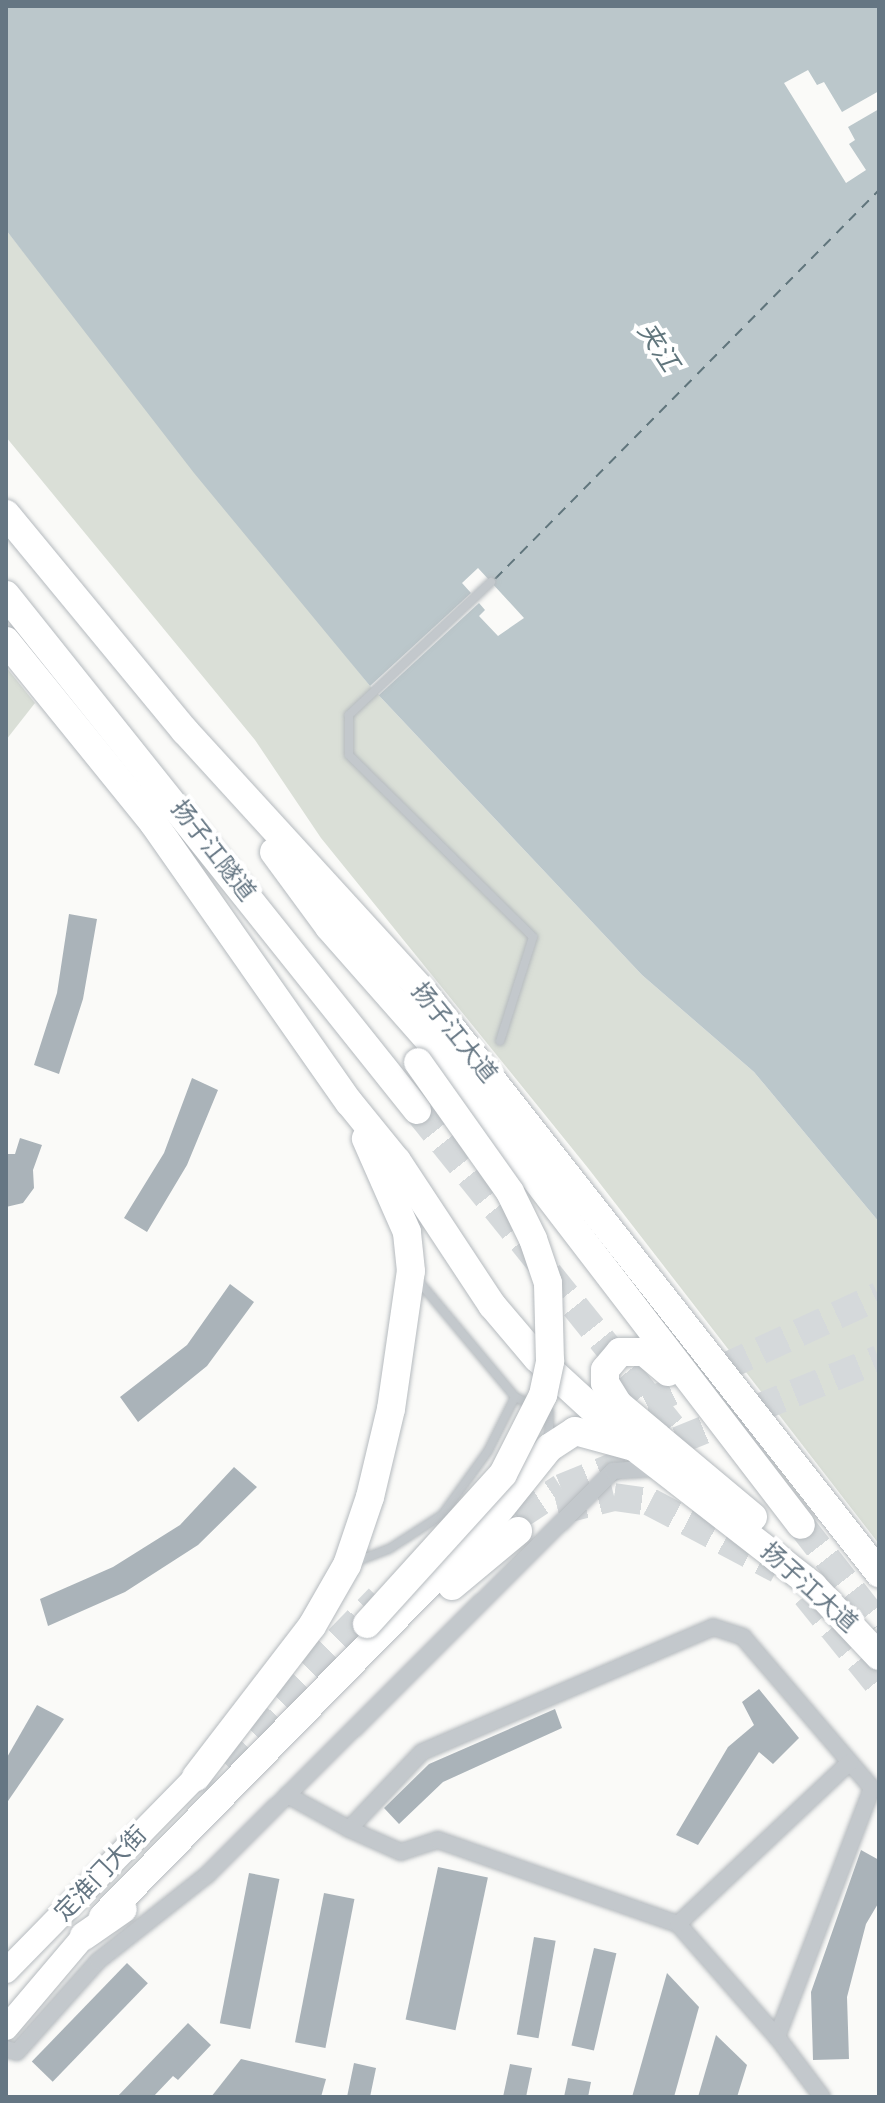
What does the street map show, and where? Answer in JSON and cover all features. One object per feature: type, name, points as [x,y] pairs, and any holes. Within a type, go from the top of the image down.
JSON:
[{"type":"highway","name":"扬子江大道","points":[[6,514],[185,731],[423,992],[879,1573]]},
{"type":"highway","name":"扬子江隧道","points":[[6,595],[417,1110]]},
{"type":"highway","name":"扬子江大道","points":[[6,641],[154,824],[349,1102],[397,1161],[492,1305],[537,1358],[634,1447],[813,1586],[879,1656]]},
{"type":"highway","points":[[94,1926],[503,1474],[543,1395],[550,1361],[548,1283],[533,1239],[510,1192],[418,1062],[329,927],[185,731]]},
{"type":"highway","points":[[329,927],[432,1044],[697,1395],[801,1525]]},
{"type":"highway","points":[[196,1777],[268,1690],[347,1565],[391,1409],[411,1271],[407,1232],[349,1102]]},
{"type":"highway","points":[[697,1395],[644,1352],[620,1352],[605,1370],[605,1383],[618,1404],[767,1530],[813,1586]]},
{"type":"highway","points":[[94,1926],[472,1540],[549,1448],[575,1431],[634,1447]]},
{"type":"highway","points":[[94,1926],[159,1884],[426,1610],[518,1531]]},
{"type":"main road","name":"定淮门大街","points":[[6,1971],[196,1777]]},
{"type":"main road","name":"定淮门大街","points":[[6,2028],[94,1926]]},
{"type":"street","points":[[6,2049],[17,2052],[98,1961],[207,1875],[613,1471],[660,1468]]},
{"type":"street","points":[[349,1829],[422,1752],[713,1627],[743,1637],[872,1788],[777,2037]]},
{"type":"street","points":[[678,1924],[850,1762]]},
{"type":"street","points":[[287,1795],[349,1829],[401,1852],[438,1840],[678,1924],[777,2037],[822,2097]]},
{"type":"lane","points":[[491,582],[349,715],[349,755],[533,937],[500,1041]]},
{"type":"lane","points":[[411,1271],[515,1397],[549,1412],[549,1448]]},
{"type":"lane","points":[[347,1565],[389,1549],[442,1515],[488,1451],[515,1397]]},
{"type":"shaded area","points":[[6,230],[370,686],[642,975],[754,1072],[879,1222],[879,1544],[588,1168],[321,838],[255,740],[6,437]]},
{"type":"shaded area","points":[[6,667],[35,703],[6,740]]},
{"type":"water","name":"夹江","points":[[6,6],[879,6],[879,1222],[754,1072],[642,975],[370,686],[194,473],[6,230]]},
{"type":"pier","points":[[808,70],[817,85],[824,82],[842,112],[879,91],[879,109],[848,127],[855,140],[849,144],[866,170],[846,183],[784,83]]},
{"type":"pier","points":[[478,568],[524,618],[498,636],[479,616],[485,610],[479,603],[379,695],[370,686],[471,593],[462,583]]},
{"type":"building","points":[[69,914],[97,919],[83,999],[59,1074],[34,1065],[57,993]]},
{"type":"building","points":[[192,1078],[218,1090],[187,1165],[147,1232],[124,1218],[164,1153]]},
{"type":"building","points":[[20,1138],[42,1145],[33,1170],[34,1188],[23,1203],[6,1207],[6,1154],[15,1154]]},
{"type":"building","points":[[230,1284],[254,1302],[207,1366],[138,1422],[120,1397],[187,1345]]},
{"type":"building","points":[[234,1467],[257,1487],[198,1545],[125,1592],[48,1626],[40,1599],[113,1567],[180,1525]]},
{"type":"building","points":[[759,1689],[799,1738],[773,1764],[759,1752],[698,1845],[676,1835],[728,1747],[754,1725],[742,1702]]},
{"type":"building","points":[[37,1705],[64,1719],[6,1804],[6,1759]]},
{"type":"building","points":[[555,1709],[562,1728],[443,1782],[399,1824],[384,1808],[429,1764]]},
{"type":"building","points":[[861,1850],[879,1860],[879,1902],[866,1924],[847,1997],[849,2059],[813,2060],[811,1992]]},
{"type":"building","points":[[438,1867],[488,1878],[455,2030],[406,2020]]},
{"type":"building","points":[[249,1873],[279,1879],[250,2029],[220,2023]]},
{"type":"building","points":[[324,1893],[354,1899],[325,2048],[295,2042]]},
{"type":"building","points":[[534,1937],[556,1941],[538,2038],[517,2034]]},
{"type":"building","points":[[594,1948],[616,1953],[594,2051],[572,2045]]},
{"type":"building","points":[[127,1963],[148,1983],[53,2082],[32,2062]]},
{"type":"building","points":[[667,1973],[699,2007],[674,2097],[632,2097]]},
{"type":"building","points":[[188,2023],[211,2045],[178,2080],[173,2076],[153,2097],[117,2097]]},
{"type":"building","points":[[716,2035],[747,2065],[737,2097],[698,2097]]},
{"type":"building","points":[[241,2059],[326,2079],[321,2097],[211,2097]]},
{"type":"building","points":[[354,2063],[376,2068],[370,2097],[347,2097]]},
{"type":"building","points":[[510,2064],[532,2068],[526,2097],[503,2097]]},
{"type":"building","points":[[568,2078],[591,2082],[588,2097],[564,2097]]},
{"type":"ferry route","points":[[495,579],[879,190]]},
{"type":"tunnel","points":[[417,1110],[690,1450]]},
{"type":"tunnel","points":[[608,1421],[879,1296]]},
{"type":"tunnel","points":[[482,1540],[561,1488],[879,1359]]},
{"type":"tunnel","points":[[558,1511],[614,1497],[650,1502],[777,1569]]},
{"type":"tunnel","points":[[801,1525],[879,1625]]},
{"type":"tunnel","points":[[806,1595],[879,1685]]},
{"type":"tunnel","points":[[221,1760],[379,1598]]}]
